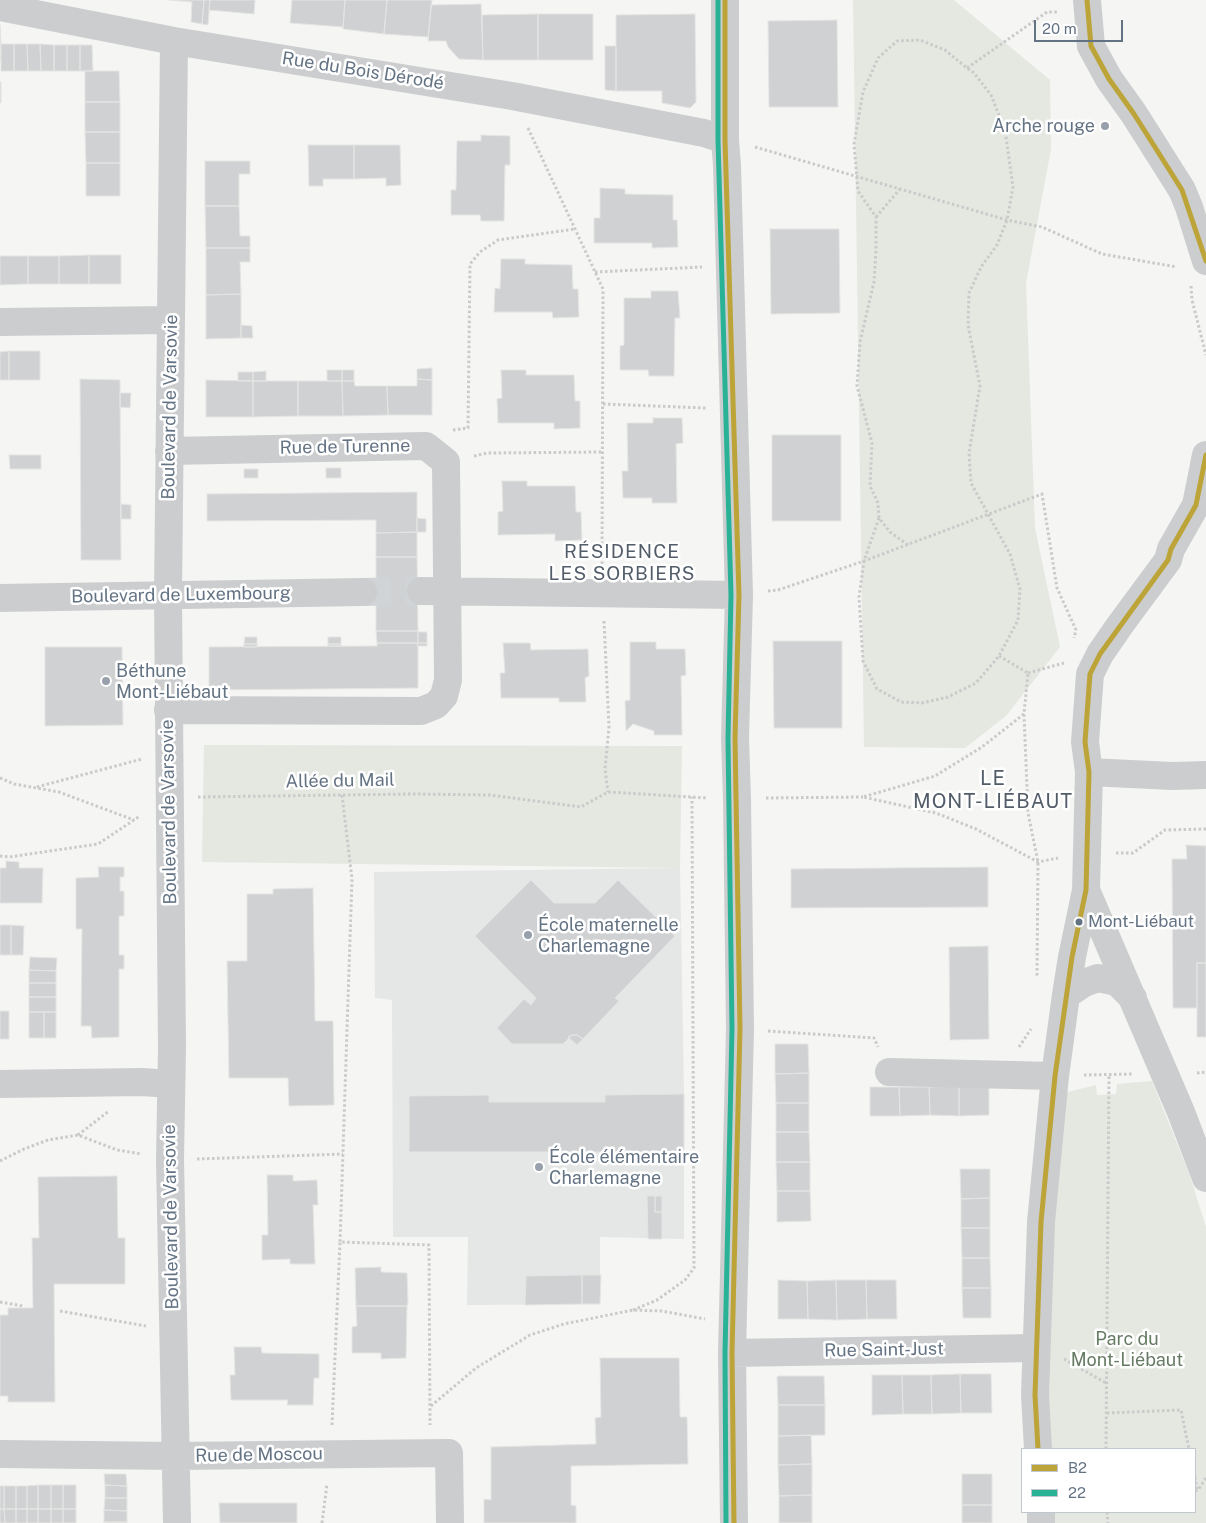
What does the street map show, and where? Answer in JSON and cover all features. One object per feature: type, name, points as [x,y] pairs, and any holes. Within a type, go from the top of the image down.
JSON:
[{"type":"street","points":[[725,0],[725,140],[739,595],[735,738],[738,799],[740,1029],[732,1352],[734,1523]]},
{"type":"street","points":[[1087,6],[1091,46],[1109,79],[1134,114],[1182,190],[1189,207],[1198,269]]},
{"type":"street","name":"Rue du Bois Dérodé","points":[[0,7],[174,41],[512,96],[704,133],[725,140]]},
{"type":"street","name":"Boulevard de Varsovie","points":[[174,41],[168,710],[172,1048],[170,1159],[177,1523]]},
{"type":"street","points":[[0,322],[171,320]]},
{"type":"street","name":"Rue de Turenne","points":[[169,451],[436,454]]},
{"type":"street","points":[[168,710],[421,711],[436,705],[444,696],[448,680],[434,591],[436,454]]},
{"type":"street","points":[[1038,1448],[1035,1395],[1041,1222],[1055,1076],[1072,957],[1086,890],[1089,772],[1085,742],[1090,674],[1100,654],[1168,560],[1171,550],[1196,505],[1206,455]]},
{"type":"street","points":[[434,591],[739,595]]},
{"type":"street","name":"Boulevard de Luxembourg","points":[[0,598],[363,592]]},
{"type":"street","points":[[1089,772],[1172,776],[1206,775]]},
{"type":"street","points":[[1086,890],[1181,1112],[1206,1178]]},
{"type":"street","points":[[1066,995],[1084,983],[1098,978],[1117,982],[1133,998]]},
{"type":"street","points":[[889,1072],[1055,1076]]},
{"type":"street","points":[[0,1084],[142,1082],[170,1084]]},
{"type":"street","name":"Rue Saint-Just","points":[[732,1352],[1036,1344]]},
{"type":"street","name":"Rue de Moscou","points":[[0,1454],[176,1456],[449,1453],[450,1523]]},
{"type":"path","points":[[968,68],[1047,12],[1087,6]]},
{"type":"path","points":[[920,40],[945,50],[968,68],[991,95],[1005,130],[1013,187],[1007,220],[997,245],[981,268],[969,293],[968,326],[980,386],[969,453],[971,483],[1010,554],[1020,589],[1018,620],[999,656],[976,683],[948,697],[922,703],[901,702],[877,689],[863,661],[859,597],[864,561],[879,518],[878,503],[870,486],[872,443],[857,386],[860,342],[874,282],[876,217],[858,191],[854,144],[863,92],[878,58],[897,42],[920,40]]},
{"type":"path","points":[[430,1406],[476,1368],[530,1336],[564,1324],[633,1310],[657,1300],[685,1280],[694,1268],[692,797],[608,792],[605,769],[609,727],[602,592],[603,289],[512,96]]},
{"type":"path","points":[[725,140],[766,149],[1007,220],[1042,227],[1102,254],[1180,268]]},
{"type":"path","points":[[876,217],[900,189]]},
{"type":"path","points":[[436,454],[456,429],[468,428],[470,264],[480,252],[498,240],[575,229]]},
{"type":"path","points":[[595,272],[696,267],[730,270]]},
{"type":"path","points":[[1198,269],[1192,300],[1206,355]]},
{"type":"path","points":[[603,404],[734,409]]},
{"type":"path","points":[[436,454],[603,452]]},
{"type":"path","points":[[739,595],[778,590],[908,545],[1042,494],[1056,588],[1076,630],[1071,646]]},
{"type":"path","points":[[879,518],[890,532],[908,545]]},
{"type":"path","points":[[999,656],[1028,673],[1066,662],[1090,674]]},
{"type":"path","points":[[1028,673],[1024,714],[1028,813],[1038,862],[1037,982]]},
{"type":"path","points":[[863,797],[934,776],[982,747],[1024,714]]},
{"type":"path","points":[[35,788],[169,751]]},
{"type":"path","points":[[0,778],[14,784],[59,792],[134,820]]},
{"type":"path","name":"Allée du Mail","points":[[169,797],[490,795],[581,807],[608,792]]},
{"type":"path","points":[[322,1523],[330,1454],[340,1242],[352,879],[342,795]]},
{"type":"path","points":[[0,856],[9,857],[98,844],[169,797]]},
{"type":"path","points":[[738,799],[863,797],[936,813],[976,829],[1038,862],[1087,852],[1133,853],[1165,830],[1206,830]]},
{"type":"path","points":[[1001,1076],[1032,1027]]},
{"type":"path","points":[[740,1029],[874,1038],[889,1072]]},
{"type":"path","points":[[1106,1448],[1109,1074]]},
{"type":"path","points":[[0,1161],[48,1140],[78,1135],[117,1150],[170,1159],[343,1154]]},
{"type":"path","points":[[340,1242],[429,1245],[430,1453]]},
{"type":"path","points":[[0,1302],[22,1306]]},
{"type":"path","points":[[633,1310],[662,1311],[733,1324]]},
{"type":"path","points":[[60,1311],[173,1330]]},
{"type":"path","points":[[1036,1344],[1107,1384]]},
{"type":"path","points":[[1107,1413],[1181,1410],[1189,1448]]},
{"type":"path","points":[[1196,1490],[1206,1478]]},
{"type":"shaded area","points":[[680,868],[684,1094],[684,1239],[600,1237],[600,1304],[467,1305],[468,1237],[393,1237],[392,1000],[375,998],[374,872]]},
{"type":"green space","points":[[853,0],[954,0],[1050,80],[1051,149],[1026,283],[1035,528],[1060,647],[1006,716],[965,748],[864,747]]},
{"type":"green space","points":[[204,745],[682,746],[680,868],[202,862]]},
{"type":"green space","name":"Parc du Mont-Liébaut","points":[[1152,1081],[1190,1176],[1206,1227],[1206,1523],[1049,1523],[1048,1513],[1196,1513],[1196,1448],[1045,1448],[1043,1339],[1064,1093],[1096,1085],[1097,1095],[1116,1094],[1117,1084]]},
{"type":"building","points":[[169,0],[204,0],[202,24],[191,22],[192,2]]},
{"type":"building","points":[[204,0],[210,0],[208,25],[202,24]]},
{"type":"building","points":[[210,0],[255,0],[254,14],[209,10]]},
{"type":"building","points":[[292,0],[345,0],[343,27],[290,23]]},
{"type":"building","points":[[345,0],[387,0],[384,34],[343,29]]},
{"type":"building","points":[[387,0],[432,0],[428,37],[384,34]]},
{"type":"building","points":[[481,4],[483,60],[459,59],[448,47],[446,41],[428,41],[431,5]]},
{"type":"building","points":[[538,14],[538,60],[483,60],[482,15]]},
{"type":"building","points":[[538,14],[593,14],[593,60],[538,60]]},
{"type":"building","points":[[695,14],[696,102],[690,108],[662,103],[662,91],[616,91],[616,15]]},
{"type":"building","points":[[837,20],[838,107],[769,107],[768,21]]},
{"type":"building","points":[[0,25],[1,44],[0,62]]},
{"type":"building","points":[[1,44],[14,44],[14,71],[1,71]]},
{"type":"building","points":[[14,44],[27,44],[28,71],[14,71]]},
{"type":"building","points":[[27,44],[40,44],[41,71],[28,71]]},
{"type":"building","points":[[40,44],[54,45],[54,71],[41,71]]},
{"type":"building","points":[[54,45],[67,45],[67,71],[54,71]]},
{"type":"building","points":[[67,45],[80,45],[80,71],[67,71]]},
{"type":"building","points":[[80,45],[92,45],[93,71],[80,71]]},
{"type":"building","points":[[605,46],[616,46],[616,91],[605,90]]},
{"type":"building","points":[[85,71],[119,71],[120,102],[85,102]]},
{"type":"building","points":[[1,82],[1,103],[0,103]]},
{"type":"building","points":[[85,102],[120,102],[120,132],[85,132]]},
{"type":"building","points":[[85,132],[120,132],[120,163],[86,163]]},
{"type":"building","points":[[481,135],[510,136],[510,165],[505,165],[504,221],[481,221],[480,215],[451,215],[451,190],[456,190],[457,141],[481,141]]},
{"type":"building","points":[[308,145],[354,145],[354,179],[323,179],[323,186],[309,186]]},
{"type":"building","points":[[354,145],[400,145],[401,185],[386,186],[386,178],[354,179]]},
{"type":"building","points":[[205,161],[250,161],[250,174],[239,174],[239,206],[205,206]]},
{"type":"building","points":[[86,163],[120,163],[120,196],[86,196]]},
{"type":"building","points":[[600,188],[625,189],[625,194],[673,195],[673,220],[677,220],[678,247],[652,248],[652,243],[594,243],[594,218],[600,218]]},
{"type":"building","points":[[205,206],[239,206],[240,236],[250,236],[250,248],[206,248]]},
{"type":"building","points":[[770,229],[839,229],[840,313],[771,314]]},
{"type":"building","points":[[206,248],[250,248],[250,262],[240,262],[241,294],[206,295]]},
{"type":"building","points":[[89,255],[89,284],[59,284],[59,256]]},
{"type":"building","points":[[89,255],[121,255],[121,284],[89,284]]},
{"type":"building","points":[[0,256],[28,256],[28,284],[0,285]]},
{"type":"building","points":[[28,256],[59,256],[59,284],[28,284]]},
{"type":"building","points":[[501,259],[525,259],[525,264],[572,265],[573,289],[578,289],[579,317],[553,318],[552,312],[494,312],[495,288],[500,289]]},
{"type":"building","points":[[651,291],[678,291],[680,318],[675,318],[674,376],[649,376],[648,370],[620,370],[620,346],[624,345],[624,298],[651,298]]},
{"type":"building","points":[[241,294],[241,338],[206,339],[206,295]]},
{"type":"building","points":[[241,325],[252,326],[253,338],[241,338]]},
{"type":"building","points":[[9,351],[40,351],[40,380],[9,380]]},
{"type":"building","points":[[9,351],[9,380],[0,380],[0,352]]},
{"type":"building","points":[[432,368],[432,380],[417,379],[417,369]]},
{"type":"building","points":[[327,370],[342,370],[342,381],[327,381]]},
{"type":"building","points":[[342,370],[354,370],[354,381],[342,381]]},
{"type":"building","points":[[501,370],[526,370],[526,375],[574,375],[575,401],[580,401],[580,428],[554,429],[554,423],[498,423],[497,399],[502,398]]},
{"type":"building","points":[[266,371],[266,381],[253,381],[253,372]]},
{"type":"building","points":[[238,372],[253,372],[253,381],[238,381]]},
{"type":"building","points":[[80,379],[120,380],[121,560],[81,560]]},
{"type":"building","points":[[417,379],[432,380],[432,415],[388,415],[387,386],[417,386]]},
{"type":"building","points":[[206,380],[253,381],[253,417],[206,417]]},
{"type":"building","points":[[253,381],[298,381],[298,416],[253,417]]},
{"type":"building","points":[[298,381],[342,381],[343,416],[298,416]]},
{"type":"building","points":[[342,381],[354,381],[355,386],[387,386],[388,415],[343,416]]},
{"type":"building","points":[[120,393],[131,393],[130,408],[120,407]]},
{"type":"building","points":[[653,418],[682,418],[683,443],[676,444],[677,503],[652,503],[652,498],[623,498],[622,471],[628,471],[627,423],[653,423]]},
{"type":"building","points":[[772,435],[841,435],[841,521],[772,521]]},
{"type":"building","points":[[9,455],[41,455],[41,469],[10,469]]},
{"type":"building","points":[[326,468],[341,468],[341,478],[326,478]]},
{"type":"building","points":[[244,469],[258,469],[258,478],[244,478]]},
{"type":"building","points":[[502,481],[527,481],[527,486],[575,486],[576,512],[581,512],[582,540],[555,541],[555,534],[498,535],[498,512],[503,511]]},
{"type":"building","points":[[417,492],[417,532],[376,533],[376,520],[207,521],[207,494]]},
{"type":"building","points":[[121,504],[131,505],[131,519],[121,519]]},
{"type":"building","points":[[417,518],[426,519],[426,532],[417,532]]},
{"type":"building","points":[[417,532],[417,557],[376,557],[376,533]]},
{"type":"building","points":[[376,557],[417,557],[418,631],[376,631]]},
{"type":"building","points":[[376,631],[418,631],[418,643],[377,643]]},
{"type":"building","points":[[418,632],[427,632],[427,643],[418,643]]},
{"type":"building","points":[[245,637],[257,637],[257,644],[244,644]]},
{"type":"building","points":[[328,637],[341,637],[341,644],[328,644]]},
{"type":"building","points":[[773,641],[842,641],[842,728],[774,728]]},
{"type":"building","points":[[630,642],[656,642],[656,649],[685,649],[686,675],[681,676],[682,735],[654,735],[654,731],[633,724],[626,731],[625,701],[630,700]]},
{"type":"building","points":[[377,643],[418,643],[418,688],[209,690],[209,647],[377,646]]},
{"type":"building","points":[[418,643],[427,643],[427,646],[417,646]]},
{"type":"building","points":[[503,643],[530,643],[531,650],[588,649],[589,676],[585,678],[586,702],[559,702],[559,698],[501,698],[500,673],[505,673]]},
{"type":"building","points":[[244,644],[257,644],[257,647],[244,647]]},
{"type":"building","points":[[328,644],[341,644],[341,646],[328,646]]},
{"type":"building","points":[[45,647],[122,647],[123,725],[45,726]]},
{"type":"building","points":[[1186,845],[1206,846],[1206,963],[1197,963],[1197,1008],[1173,1008],[1172,859],[1187,859]]},
{"type":"building","points":[[6,861],[19,862],[19,868],[43,868],[42,903],[0,903],[0,868],[6,868]]},
{"type":"building","points":[[98,867],[124,867],[124,877],[120,877],[120,891],[124,891],[124,916],[119,916],[119,955],[124,955],[124,969],[119,969],[119,1037],[92,1038],[91,1026],[81,1026],[82,929],[76,929],[76,878],[99,877]]},
{"type":"building","points":[[988,867],[988,907],[791,908],[791,869]]},
{"type":"building","points":[[531,880],[554,903],[595,903],[618,880],[675,936],[615,998],[619,1001],[583,1039],[577,1035],[572,1035],[563,1044],[512,1044],[497,1028],[524,999],[531,1005],[536,998],[475,936]]},
{"type":"building","points":[[313,888],[315,1021],[333,1021],[334,1105],[289,1106],[288,1078],[229,1078],[227,961],[247,961],[247,894],[273,894],[273,889]]},
{"type":"building","points":[[0,925],[11,925],[11,955],[0,955]]},
{"type":"building","points":[[11,925],[24,926],[23,955],[11,955]]},
{"type":"building","points":[[988,946],[989,1039],[950,1040],[949,947]]},
{"type":"building","points":[[30,957],[57,958],[56,971],[29,970]]},
{"type":"building","points":[[1197,963],[1206,963],[1206,1037],[1197,1037]]},
{"type":"building","points":[[29,970],[56,971],[56,983],[29,983]]},
{"type":"building","points":[[29,983],[56,983],[56,997],[29,997]]},
{"type":"building","points":[[29,997],[56,997],[56,1012],[29,1012]]},
{"type":"building","points":[[0,1011],[9,1011],[9,1039],[0,1039]]},
{"type":"building","points":[[29,1012],[44,1012],[44,1038],[29,1038]]},
{"type":"building","points":[[44,1012],[56,1012],[56,1038],[44,1038]]},
{"type":"building","points":[[577,1035],[583,1039],[577,1045],[568,1037]]},
{"type":"building","points":[[775,1044],[808,1044],[809,1073],[775,1074]]},
{"type":"building","points":[[809,1073],[809,1103],[776,1103],[775,1074]]},
{"type":"building","points":[[959,1086],[989,1086],[989,1115],[959,1116]]},
{"type":"building","points":[[959,1086],[959,1116],[930,1115],[929,1087]]},
{"type":"building","points":[[870,1087],[899,1087],[900,1116],[870,1116]]},
{"type":"building","points":[[899,1087],[929,1087],[930,1115],[900,1116]]},
{"type":"building","points":[[684,1094],[684,1152],[409,1152],[409,1096],[489,1095],[489,1102],[605,1102],[605,1095]]},
{"type":"building","points":[[776,1103],[809,1103],[809,1132],[776,1132]]},
{"type":"building","points":[[776,1132],[809,1132],[810,1162],[776,1162]]},
{"type":"building","points":[[776,1162],[810,1162],[810,1191],[777,1191]]},
{"type":"building","points":[[960,1169],[990,1169],[990,1198],[961,1199]]},
{"type":"building","points":[[267,1175],[293,1175],[293,1181],[317,1180],[318,1205],[313,1205],[315,1264],[290,1264],[290,1259],[262,1260],[262,1235],[268,1235]]},
{"type":"building","points":[[117,1176],[118,1238],[125,1238],[125,1284],[54,1284],[55,1402],[8,1402],[8,1396],[0,1396],[0,1315],[8,1315],[8,1308],[33,1308],[32,1238],[39,1238],[38,1177]]},
{"type":"building","points":[[777,1191],[810,1191],[811,1221],[777,1222]]},
{"type":"building","points":[[647,1196],[655,1196],[655,1212],[662,1212],[662,1239],[648,1239]]},
{"type":"building","points":[[655,1196],[662,1196],[662,1212],[655,1212]]},
{"type":"building","points":[[990,1198],[990,1228],[961,1228],[961,1199]]},
{"type":"building","points":[[961,1228],[990,1228],[990,1258],[962,1258]]},
{"type":"building","points":[[962,1258],[990,1258],[991,1288],[962,1288]]},
{"type":"building","points":[[381,1267],[381,1272],[407,1273],[407,1306],[356,1306],[355,1268]]},
{"type":"building","points":[[582,1275],[582,1304],[525,1305],[526,1276]]},
{"type":"building","points":[[582,1275],[601,1275],[600,1304],[582,1304]]},
{"type":"building","points":[[778,1280],[807,1281],[808,1319],[778,1319]]},
{"type":"building","points":[[836,1280],[837,1320],[808,1319],[807,1281]]},
{"type":"building","points":[[836,1280],[866,1280],[867,1319],[837,1320]]},
{"type":"building","points":[[866,1280],[896,1280],[897,1319],[867,1319]]},
{"type":"building","points":[[962,1288],[991,1288],[991,1318],[963,1318]]},
{"type":"building","points":[[356,1306],[407,1306],[406,1358],[381,1359],[381,1353],[352,1353],[352,1327],[357,1326]]},
{"type":"building","points":[[234,1347],[261,1347],[262,1353],[319,1354],[319,1378],[314,1378],[313,1405],[287,1405],[288,1400],[231,1400],[230,1375],[235,1375]]},
{"type":"building","points":[[600,1358],[679,1358],[680,1417],[687,1417],[688,1464],[571,1466],[571,1505],[576,1506],[576,1523],[484,1523],[484,1499],[491,1500],[491,1447],[596,1444],[595,1418],[601,1417]]},
{"type":"building","points":[[960,1374],[991,1374],[992,1413],[961,1413]]},
{"type":"building","points":[[960,1374],[961,1413],[932,1414],[931,1375]]},
{"type":"building","points":[[872,1375],[902,1375],[903,1414],[872,1415]]},
{"type":"building","points":[[902,1375],[931,1375],[932,1414],[903,1414]]},
{"type":"building","points":[[824,1376],[825,1405],[778,1405],[777,1377]]},
{"type":"building","points":[[778,1405],[825,1405],[825,1435],[778,1436]]},
{"type":"building","points":[[811,1435],[812,1464],[778,1465],[778,1436]]},
{"type":"building","points":[[812,1464],[812,1495],[779,1496],[778,1465]]},
{"type":"building","points":[[104,1474],[126,1474],[127,1486],[105,1485]]},
{"type":"building","points":[[962,1474],[992,1474],[992,1505],[962,1505]]},
{"type":"building","points":[[38,1485],[51,1485],[51,1509],[38,1509]]},
{"type":"building","points":[[38,1485],[38,1509],[27,1509],[27,1486]]},
{"type":"building","points":[[51,1485],[63,1485],[63,1509],[51,1509]]},
{"type":"building","points":[[63,1485],[76,1485],[76,1509],[63,1509]]},
{"type":"building","points":[[105,1485],[127,1486],[127,1498],[105,1498]]},
{"type":"building","points":[[0,1486],[4,1486],[4,1509],[0,1509]]},
{"type":"building","points":[[4,1486],[16,1486],[16,1509],[4,1509]]},
{"type":"building","points":[[16,1486],[27,1486],[27,1509],[16,1509]]},
{"type":"building","points":[[812,1495],[812,1523],[779,1523],[779,1496]]},
{"type":"building","points":[[105,1498],[127,1498],[127,1511],[104,1510]]},
{"type":"building","points":[[219,1503],[297,1503],[297,1523],[220,1523]]},
{"type":"building","points":[[962,1505],[992,1505],[992,1523],[962,1523]]},
{"type":"building","points":[[0,1509],[4,1509],[5,1523],[0,1523]]},
{"type":"building","points":[[4,1509],[16,1509],[16,1523],[5,1523]]},
{"type":"building","points":[[16,1509],[27,1509],[27,1523],[16,1523]]},
{"type":"building","points":[[27,1509],[38,1509],[38,1523],[27,1523]]},
{"type":"building","points":[[38,1509],[51,1509],[51,1523],[38,1523]]},
{"type":"building","points":[[51,1509],[63,1509],[63,1523],[51,1523]]},
{"type":"building","points":[[63,1509],[76,1509],[76,1523],[63,1523]]},
{"type":"building","points":[[104,1510],[127,1511],[127,1522],[104,1522]]},
{"type":"building","points":[[127,1522],[127,1523],[104,1523]]},
{"type":"tunnel","points":[[363,592],[421,591]]},
{"type":"transit line","name":"22","points":[[718,0],[718,140],[731,595],[728,738],[732,1029],[725,1353],[726,1523]]},
{"type":"transit line","name":"B2","points":[[725,0],[725,140],[739,595],[735,738],[740,1029],[732,1353],[734,1523]]},
{"type":"transit line","name":"B2","points":[[1087,0],[1091,46],[1109,79],[1134,114],[1182,190],[1206,261]]},
{"type":"transit line","name":"B2","points":[[1038,1448],[1035,1395],[1041,1222],[1055,1076],[1072,957],[1086,890],[1089,772],[1085,742],[1090,674],[1100,654],[1168,560],[1171,549],[1196,505],[1206,455]]},
{"type":"place","name":"Arche rouge","points":[[1105,126]]},
{"type":"place","name":"Béthune Mont-Liébaut","points":[[106,681]]},
{"type":"place","name":"Mont-Liébaut","points":[[1079,922]]},
{"type":"place","name":"École maternelle Charlemagne","points":[[528,935]]},
{"type":"place","name":"École élémentaire Charlemagne","points":[[539,1167]]},
{"type":"district","name":"RÉSIDENCE LES SORBIERS","points":[[622,563]]},
{"type":"district","name":"LE MONT-LIÉBAUT","points":[[993,790]]}]
